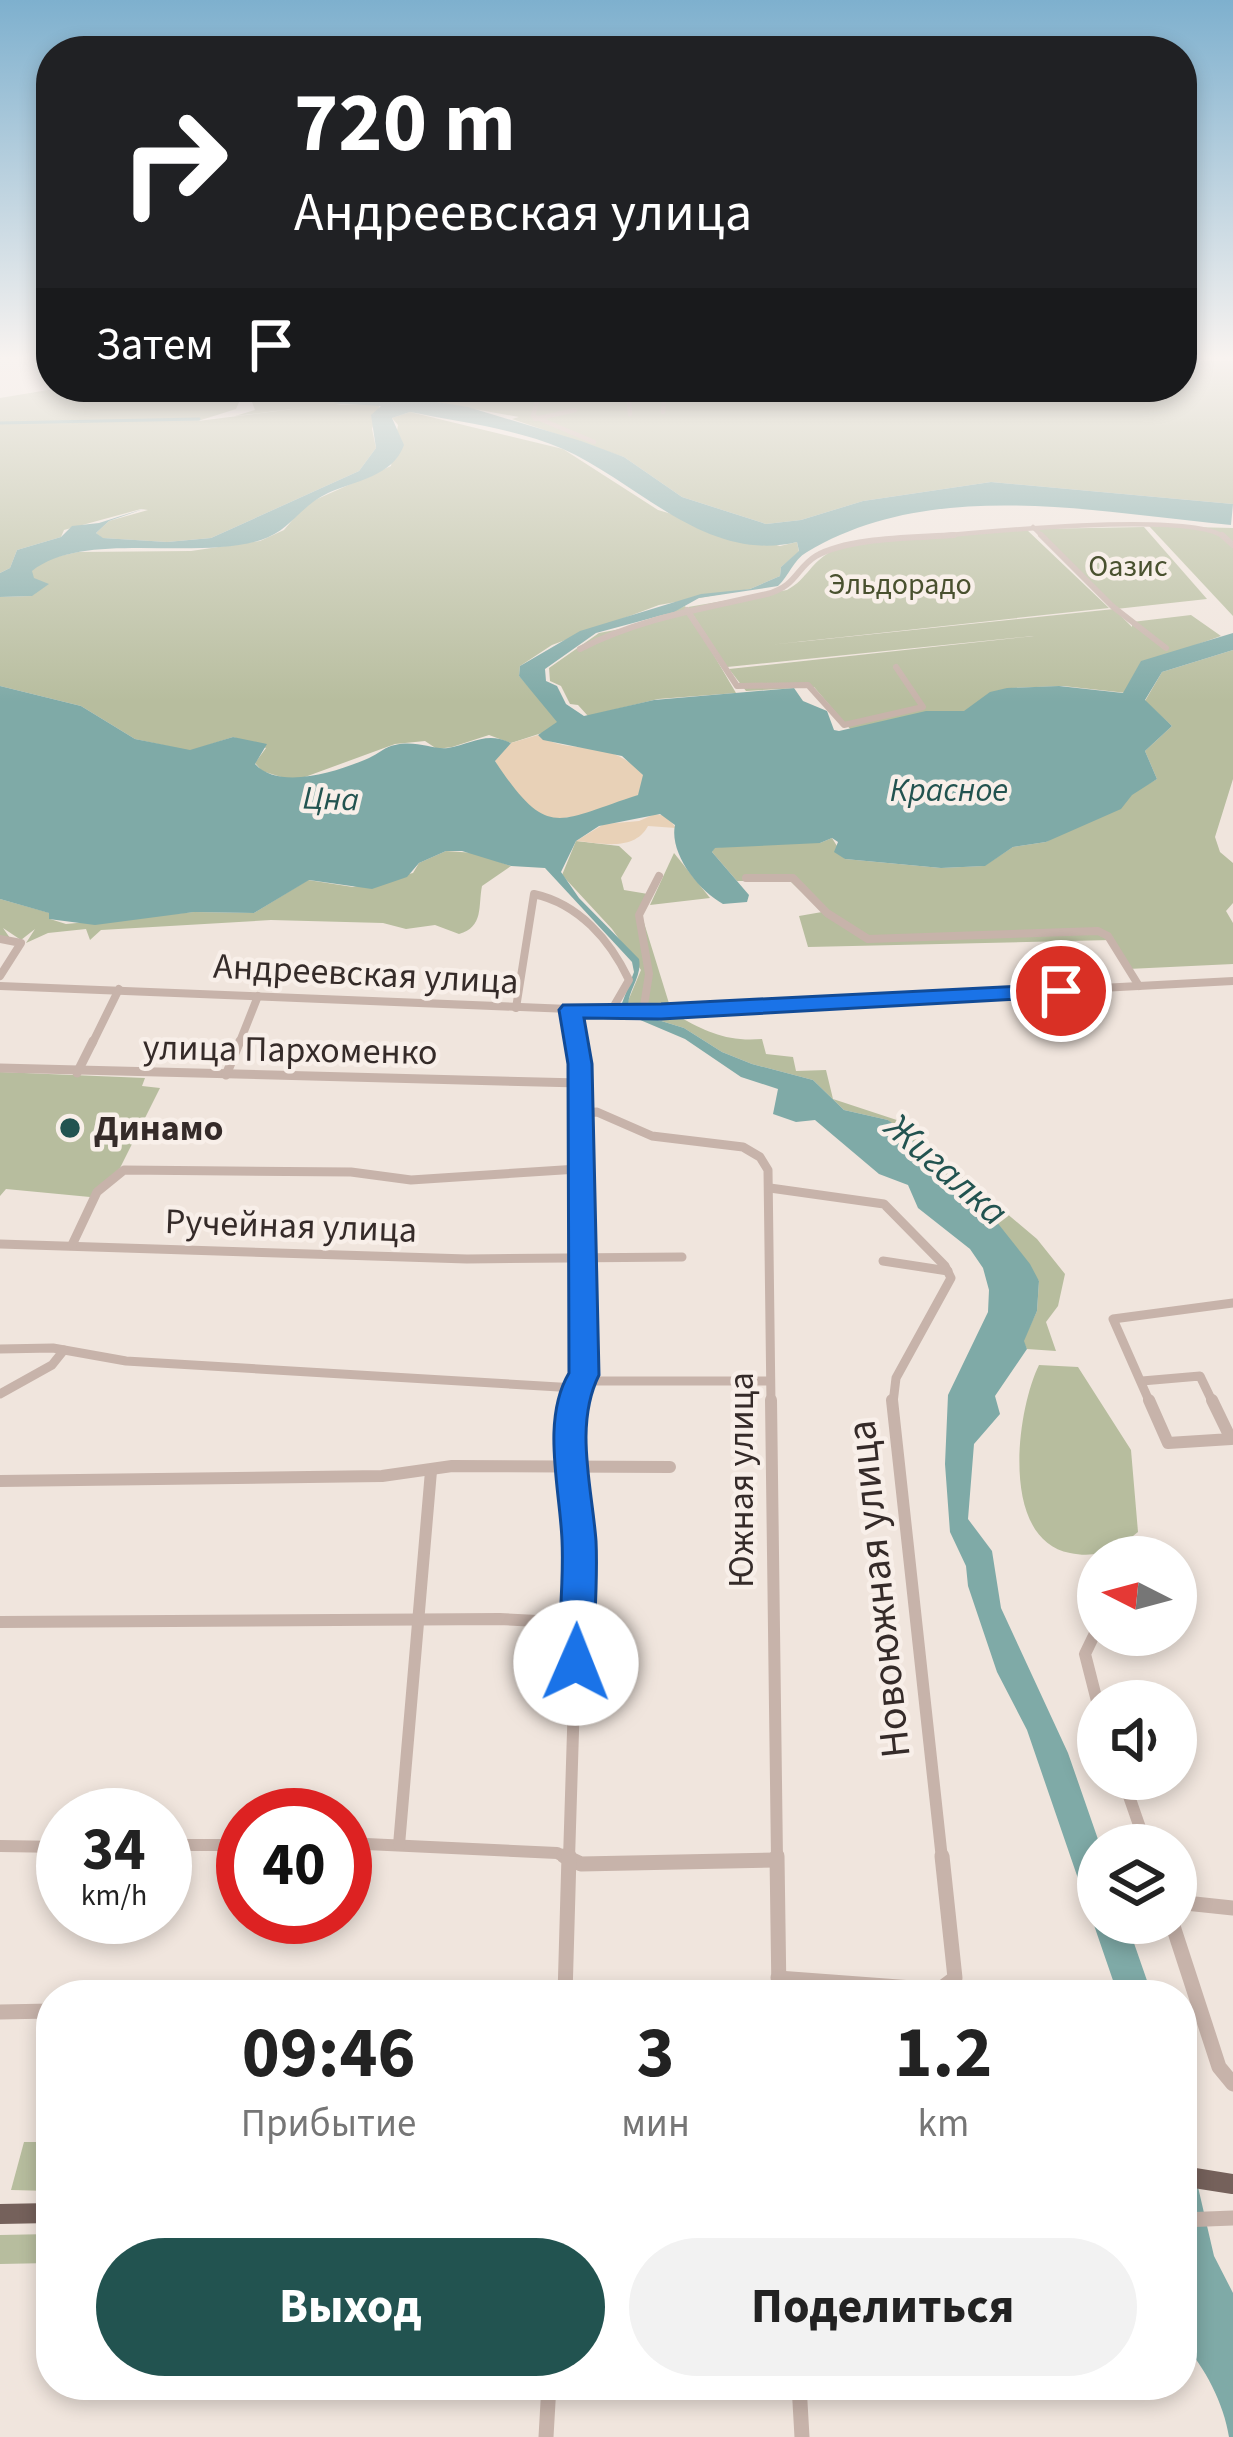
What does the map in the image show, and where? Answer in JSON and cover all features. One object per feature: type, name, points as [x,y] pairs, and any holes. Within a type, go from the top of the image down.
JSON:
[{"type":"main road","points":[[1197,2178],[1233,2184]]},
{"type":"main road","points":[[0,2214],[36,2213]]},
{"type":"street","points":[[580,649],[602,637],[687,610],[789,586],[815,556],[844,546],[1033,527],[1206,527],[1233,544]]},
{"type":"street","points":[[1033,527],[1112,606],[1166,648]]},
{"type":"street","points":[[687,610],[737,686],[808,685],[842,725],[923,707],[896,667]]},
{"type":"street","points":[[638,1012],[649,974],[639,915],[658,875]]},
{"type":"street","points":[[746,878],[793,878],[856,934],[882,941],[1098,931],[1108,936],[1139,986]]},
{"type":"street","points":[[516,1008],[534,894],[561,901],[620,963],[628,980],[614,1011]]},
{"type":"street","points":[[0,939],[21,944],[0,976]]},
{"type":"street","name":"Андреевская улица","points":[[0,986],[638,1012],[1233,981]]},
{"type":"street","points":[[77,1073],[118,989]]},
{"type":"street","points":[[226,1076],[258,996]]},
{"type":"street","points":[[566,1980],[579,1541],[570,1466],[579,1384],[580,1083],[571,1010]]},
{"type":"street","name":"улица Пархоменко","points":[[0,1068],[580,1083]]},
{"type":"street","points":[[580,1114],[597,1112],[652,1136],[743,1147],[766,1165],[770,1188],[884,1204],[948,1270]]},
{"type":"street","points":[[73,1245],[94,1195],[124,1170],[274,1175],[351,1172],[411,1180],[578,1168]]},
{"type":"street","name":"Южная улица","points":[[770,1188],[778,1978]]},
{"type":"street","name":"Ручейная улица","points":[[0,1244],[467,1258],[682,1257]]},
{"type":"street","points":[[883,1261],[948,1270]]},
{"type":"street","name":"Новоюжная улица","points":[[948,1270],[948,1286],[896,1378],[892,1397],[953,1980]]},
{"type":"street","points":[[1142,1381],[1200,1376],[1232,1439],[1168,1443],[1142,1381],[1115,1316],[1233,1303]]},
{"type":"street","points":[[0,1348],[64,1350],[126,1361],[579,1384],[770,1381]]},
{"type":"street","points":[[0,1394],[52,1365],[64,1350]]},
{"type":"street","points":[[0,1481],[199,1481],[431,1472],[452,1466],[670,1466]]},
{"type":"street","points":[[399,1845],[431,1472]]},
{"type":"street","points":[[0,1622],[500,1619],[577,1623]]},
{"type":"street","points":[[372,1844],[556,1853],[581,1864],[776,1860]]},
{"type":"street","points":[[0,1846],[36,1847]]},
{"type":"street","points":[[1197,1904],[1233,1908]]},
{"type":"street","points":[[1179,1944],[1191,1980]]},
{"type":"street","name":"Новоюжная улица","points":[[778,1978],[805,1980]]},
{"type":"street","points":[[1197,2000],[1219,2067],[1233,2084]]},
{"type":"street","points":[[0,2012],[36,2011]]},
{"type":"street","points":[[1197,2219],[1233,2218]]},
{"type":"street","points":[[546,2437],[547,2400]]},
{"type":"street","points":[[800,2400],[802,2437]]},
{"type":"green space","points":[[0,475],[351,475],[211,538],[167,542],[102,538],[96,533],[109,521],[148,510],[141,509],[64,530],[61,537],[17,550],[10,568],[0,573]]},
{"type":"green space","points":[[371,475],[603,475],[658,510],[780,546],[797,542],[799,552],[781,567],[780,576],[750,589],[659,605],[552,645],[520,666],[519,676],[558,723],[551,730],[511,743],[489,735],[437,749],[425,741],[395,744],[294,781],[262,771],[255,763],[266,748],[233,737],[190,751],[135,739],[81,706],[0,686],[0,597],[32,596],[31,571],[46,559],[78,552],[191,551],[260,541],[284,530],[306,504]]},
{"type":"green space","points":[[650,475],[1233,475],[1233,504],[991,482],[863,501],[801,520],[766,524],[682,497]]},
{"type":"green space","points":[[1149,526],[1233,528],[1233,616]]},
{"type":"green space","name":"Оазис","points":[[1144,527],[1207,599],[1116,609],[1036,529]]},
{"type":"green space","name":"Эльдорадо","points":[[1026,529],[1109,608],[769,645],[1114,609],[1132,627],[1132,622],[1191,615],[1221,636],[1170,654],[1127,693],[1063,686],[1011,688],[967,711],[930,711],[851,730],[814,687],[746,691],[729,669],[1034,636],[727,667],[688,607],[787,590],[827,554],[853,544]]},
{"type":"green space","points":[[685,606],[736,693],[658,699],[588,716],[578,705],[570,704],[561,686],[550,681],[549,668],[599,633],[636,626]]},
{"type":"green space","points":[[1233,650],[1233,779],[1215,837],[1220,852],[1233,863],[1233,903],[1226,911],[1233,923],[1233,964],[1128,969],[1111,940],[808,947],[799,916],[822,912],[790,881],[737,881],[712,852],[750,843],[820,843],[832,838],[845,859],[941,868],[984,866],[1013,847],[1046,842],[1157,779],[1145,751],[1172,726],[1145,701],[1162,672]]},
{"type":"green space","points":[[576,841],[619,846],[632,858],[621,878],[624,890],[648,894],[641,913],[672,1013],[716,1034],[762,1039],[766,1054],[793,1057],[796,1071],[826,1070],[833,1099],[921,1128],[930,1149],[1037,1239],[1065,1274],[1058,1306],[1046,1322],[1056,1351],[1027,1349],[1023,1341],[1037,1311],[1039,1281],[972,1199],[888,1120],[844,1110],[813,1080],[752,1064],[684,1028],[629,1011],[628,1001],[641,970],[612,929],[562,875]]},
{"type":"green space","points":[[446,851],[475,853],[511,866],[482,886],[476,921],[459,934],[435,925],[406,929],[383,923],[271,920],[101,930],[90,940],[86,929],[48,933],[26,943],[35,929],[21,940],[3,928],[10,938],[0,936],[0,899],[50,913],[50,919],[66,924],[194,912],[254,913],[308,880],[353,887],[413,873],[419,863]]},
{"type":"green space","points":[[674,853],[710,898],[650,905]]},
{"type":"green space","name":"Динамо","points":[[0,1072],[145,1078],[142,1086],[160,1088],[120,1168],[90,1197],[6,1189],[0,1196]]},
{"type":"green space","points":[[1039,1365],[1078,1367],[1131,1450],[1138,1532],[1132,1536],[1077,1536],[1077,1554],[1048,1543],[1032,1525],[1020,1472],[1020,1442]]},
{"type":"green space","points":[[24,2142],[36,2142],[36,2191],[11,2190]]},
{"type":"green space","points":[[36,2234],[36,2263],[0,2264],[0,2235]]},
{"type":"sand","points":[[538,735],[616,755],[643,775],[641,792],[592,813],[541,816],[513,791],[494,758],[511,743]]},
{"type":"sand","points":[[655,814],[667,816],[676,828],[648,826],[626,843],[576,841],[604,824],[639,821]]},
{"type":"water","points":[[351,475],[374,475],[318,498],[288,525],[261,540],[204,548],[80,552],[32,571],[34,578],[49,584],[32,596],[0,597],[0,573],[10,568],[17,550],[61,537],[72,526],[146,508],[109,521],[96,533],[103,538],[167,542],[211,538]]},
{"type":"water","points":[[609,475],[650,475],[682,497],[766,524],[801,520],[863,501],[991,482],[1233,504],[1231,525],[1014,506],[907,514],[855,529],[807,552],[778,586],[699,598],[674,612],[596,633],[545,669],[546,681],[557,686],[566,704],[584,716],[654,700],[794,688],[803,701],[827,711],[834,730],[839,731],[926,711],[964,711],[990,692],[1007,688],[1059,686],[1123,693],[1141,661],[1233,633],[1233,650],[1162,672],[1145,700],[1172,726],[1145,751],[1157,779],[1132,795],[1121,809],[1046,842],[1013,847],[985,866],[941,868],[845,859],[834,852],[838,842],[832,838],[820,843],[715,848],[712,852],[749,895],[747,902],[723,904],[687,870],[676,847],[675,825],[660,814],[599,826],[576,841],[561,872],[579,898],[639,959],[629,1011],[684,1028],[752,1064],[813,1080],[844,1110],[888,1120],[996,1221],[1039,1281],[1037,1311],[1024,1341],[1027,1349],[995,1396],[1000,1414],[974,1444],[968,1519],[992,1551],[1001,1608],[1068,1753],[1077,1779],[1077,1800],[1084,1800],[1093,1824],[1077,1824],[1077,1876],[1027,1730],[997,1672],[968,1586],[966,1566],[950,1532],[945,1464],[948,1395],[988,1312],[989,1290],[983,1268],[970,1249],[918,1208],[908,1185],[879,1174],[815,1120],[796,1122],[773,1114],[778,1089],[741,1077],[685,1039],[619,1011],[634,972],[632,962],[545,868],[511,866],[446,851],[419,863],[407,877],[372,889],[309,880],[254,913],[194,912],[95,925],[49,919],[49,913],[0,899],[0,686],[81,706],[135,739],[190,750],[233,737],[267,744],[255,764],[279,776],[326,773],[395,745],[448,748],[486,738],[511,743],[495,761],[528,804],[542,814],[571,817],[638,795],[643,775],[622,756],[543,740],[538,735],[557,722],[519,676],[520,666],[580,631],[701,594],[750,589],[780,576],[781,567],[799,551],[797,542],[764,546],[703,531]]},
{"type":"water","points":[[1100,1944],[1134,1944],[1147,1980],[1113,1980]]},
{"type":"water","points":[[1197,2183],[1214,2256],[1233,2293],[1233,2437],[1229,2437],[1223,2412],[1198,2363]]},
{"type":"place","name":"Динамо","points":[[70,1128]]},
{"type":"route","points":[[576,1663],[579,1541],[570,1466],[576,1388],[584,1375],[580,1064],[571,1010],[661,1012],[1061,991]]},
{"type":"water label","name":"Красное","points":[[949,790]]},
{"type":"water label","name":"Цна","points":[[331,799]]},
{"type":"water label","name":"Жигалка","points":[[946,1170]]}]
